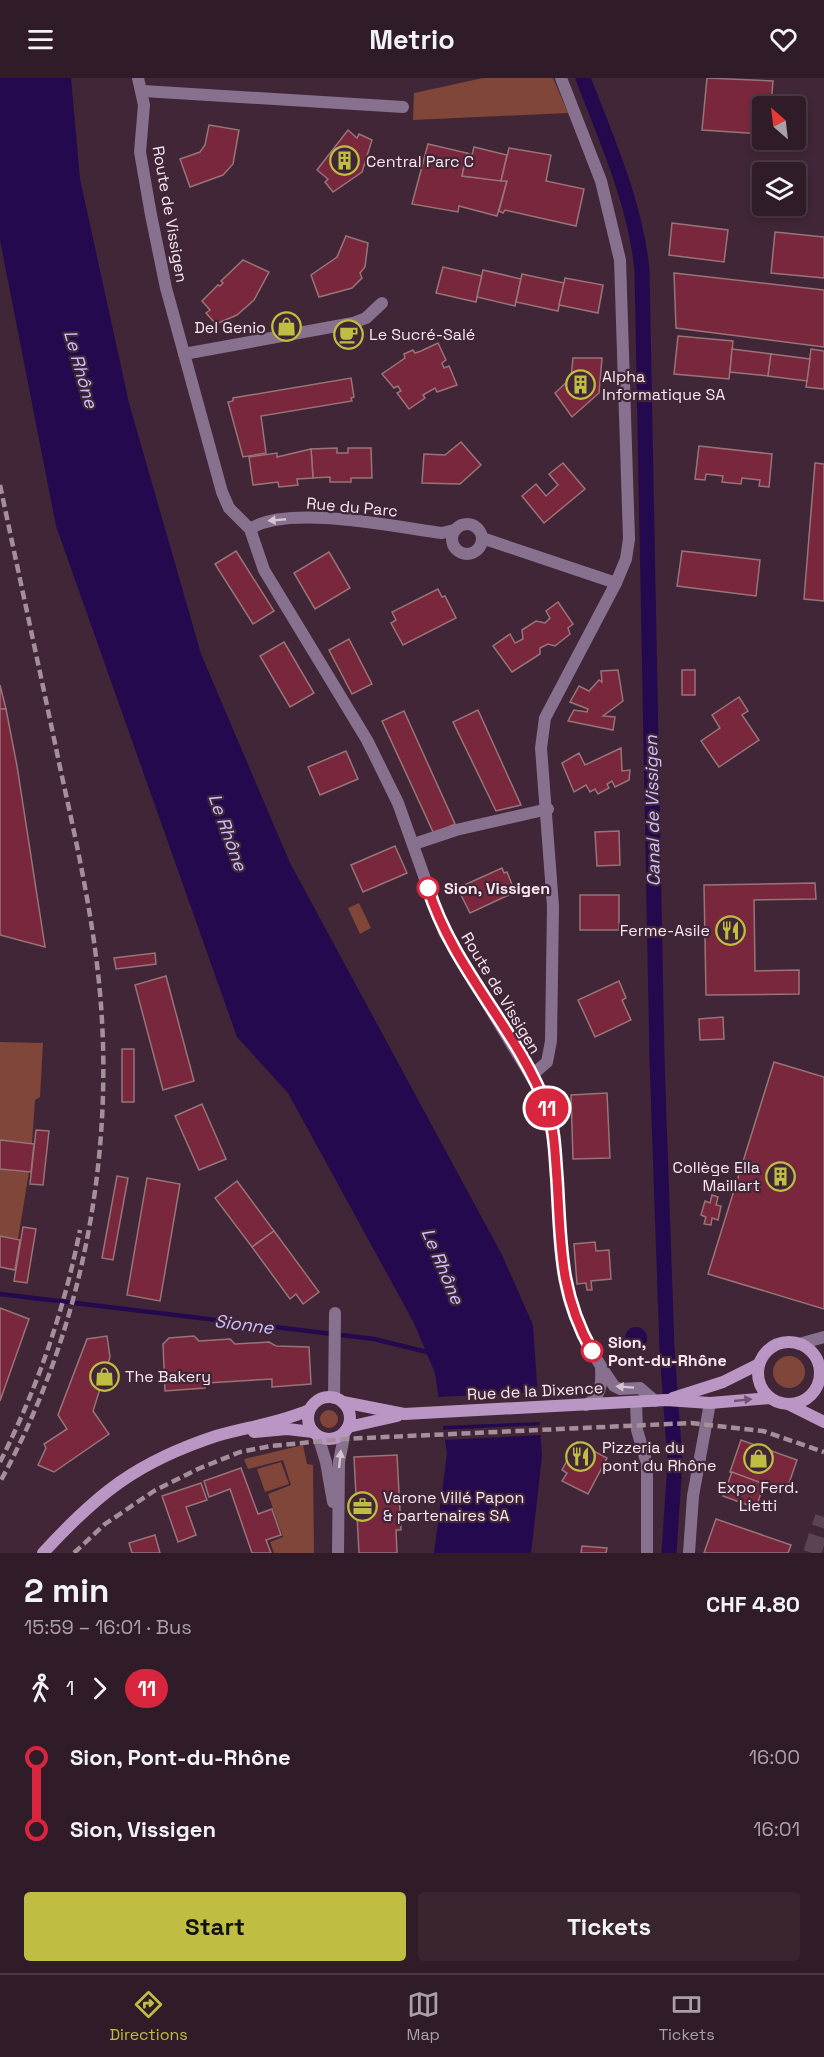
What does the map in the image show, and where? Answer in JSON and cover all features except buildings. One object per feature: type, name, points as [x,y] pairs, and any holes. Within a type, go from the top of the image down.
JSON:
[{"type":"main road","name":"Rue de la Dixence","points":[[710,1403],[711,1397],[759,1364],[768,1350],[775,1345],[792,1342],[800,1344]]},
{"type":"main road","points":[[788,1404],[807,1399],[822,1379],[814,1355],[800,1344]]},
{"type":"main road","points":[[759,1364],[759,1384],[770,1398]]},
{"type":"main road","name":"Rue de la Dixence","points":[[685,1398],[739,1376]]},
{"type":"main road","name":"Rue de la Dixence","points":[[346,1429],[407,1414],[685,1398],[710,1403],[770,1398],[788,1404],[824,1422]]},
{"type":"main road","points":[[43,1553],[77,1516],[124,1477],[159,1457],[223,1434],[309,1410],[319,1399],[339,1400],[350,1415],[346,1429],[334,1438],[287,1430],[223,1434]]},
{"type":"main road","name":"Rue de la Dixence","points":[[339,1400],[407,1414]]},
{"type":"main road","points":[[309,1410],[308,1422],[316,1434]]},
{"type":"street","name":"Route de Vissigen","points":[[138,78],[143,91],[140,136],[143,171],[160,260],[222,492],[229,508],[250,529],[264,570],[367,740],[398,803],[444,932],[532,1075],[548,1111],[554,1147],[562,1265],[567,1293],[583,1335],[614,1386],[620,1389],[640,1388],[660,1400]]},
{"type":"street","points":[[532,1075],[547,1062],[551,1041],[553,906],[548,809],[541,748],[546,713],[616,584],[626,559],[629,538],[621,267],[613,223],[601,181],[561,78]]},
{"type":"street","points":[[143,91],[403,107]]},
{"type":"street","points":[[184,354],[353,323],[366,318],[382,303]]},
{"type":"street","name":"Rue du Parc","points":[[250,529],[265,521],[306,519],[346,520],[442,533],[454,530],[461,524],[471,524],[479,529],[482,538],[616,584]]},
{"type":"street","points":[[454,530],[453,546],[465,555],[479,548],[482,538]]},
{"type":"street","points":[[414,844],[456,830],[548,809]]},
{"type":"street","points":[[335,1313],[339,1400]]},
{"type":"street","points":[[800,1344],[824,1337]]},
{"type":"street","points":[[586,1405],[599,1394],[602,1384],[601,1367]]},
{"type":"street","points":[[636,1402],[637,1430],[647,1464],[646,1553]]},
{"type":"street","points":[[688,1553],[693,1496],[710,1403]]},
{"type":"street","points":[[338,1553],[339,1462],[346,1429]]},
{"type":"street","points":[[316,1434],[327,1462],[337,1530]]},
{"type":"shaded area","points":[[483,78],[553,78],[568,113],[413,120],[414,93]]},
{"type":"shaded area","points":[[359,903],[371,928],[360,934],[348,908]]},
{"type":"shaded area","points":[[0,1042],[43,1043],[40,1097],[35,1100],[32,1143],[0,1140]]},
{"type":"shaded area","points":[[0,1169],[29,1172],[18,1239],[0,1236]]},
{"type":"shaded area","points":[[789,1356],[801,1360],[805,1372],[801,1384],[789,1388],[777,1384],[773,1372],[777,1360]]},
{"type":"shaded area","points":[[329,1410],[337,1415],[338,1419],[333,1427],[329,1428],[321,1423],[320,1419],[325,1411]]},
{"type":"shaded area","points":[[303,1445],[307,1464],[313,1465],[314,1553],[274,1553],[270,1542],[283,1537],[268,1494],[291,1485],[283,1460],[248,1469],[244,1459]]},
{"type":"shaded area","points":[[281,1462],[289,1484],[265,1492],[257,1469]]},
{"type":"water","name":"Le Rhône","points":[[0,78],[71,78],[80,179],[129,403],[201,654],[290,863],[502,1255],[533,1325],[542,1456],[531,1553],[434,1553],[447,1454],[435,1373],[414,1323],[288,1093],[237,1037],[56,526],[0,240]]},
{"type":"water","points":[[636,1327],[644,1330],[647,1338],[644,1346],[636,1349],[628,1346],[625,1338],[628,1330]]},
{"type":"pier","points":[[540,1392],[543,1422],[440,1426],[436,1397]]},
{"type":"pier","points":[[543,1425],[543,1435],[442,1440],[440,1430]]},
{"type":"waterway","name":"Canal de Vissigen","points":[[583,78],[627,196],[642,270],[657,1059],[667,1349],[675,1462],[669,1553]]},
{"type":"waterway","name":"Sionne","points":[[0,1294],[374,1339],[431,1353]]},
{"type":"tunnel","points":[[812,1553],[824,1517]]},
{"type":"railway","points":[[0,485],[85,888],[98,975],[103,1067],[101,1128],[95,1190],[85,1251],[70,1311],[51,1370],[28,1427],[0,1482]]},
{"type":"railway","points":[[0,1462],[26,1406],[48,1349],[66,1290],[80,1230]]},
{"type":"railway","points":[[74,1553],[105,1524],[154,1491],[198,1469],[240,1452],[271,1446],[343,1439],[691,1423],[763,1431],[824,1452]]},
{"type":"bus line","name":"11","points":[[428,888],[452,946],[532,1075],[548,1111],[554,1147],[562,1265],[567,1293],[583,1335],[592,1351]]},
{"type":"place","name":"Central Parc C","points":[[345,161]]},
{"type":"place","name":"Del Genio","points":[[287,327]]},
{"type":"place","name":"Le Sucré-Salé","points":[[348,334]]},
{"type":"place","name":"Alpha Informatique SA","points":[[581,385]]},
{"type":"place","name":"Sion, Vissigen","points":[[428,888]]},
{"type":"place","name":"Ferme-Asile","points":[[731,930]]},
{"type":"place","name":"Collège Ella Maillart","points":[[781,1176]]},
{"type":"place","name":"Sion, Pont-du-Rhône","points":[[592,1351]]},
{"type":"place","name":"The Bakery","points":[[104,1376]]},
{"type":"place","name":"Pizzeria du pont du Rhône","points":[[581,1456]]},
{"type":"place","name":"Expo Ferd. Lietti","points":[[758,1459]]},
{"type":"place","name":"Varone Villé Papon & partenaires SA","points":[[362,1506]]}]
